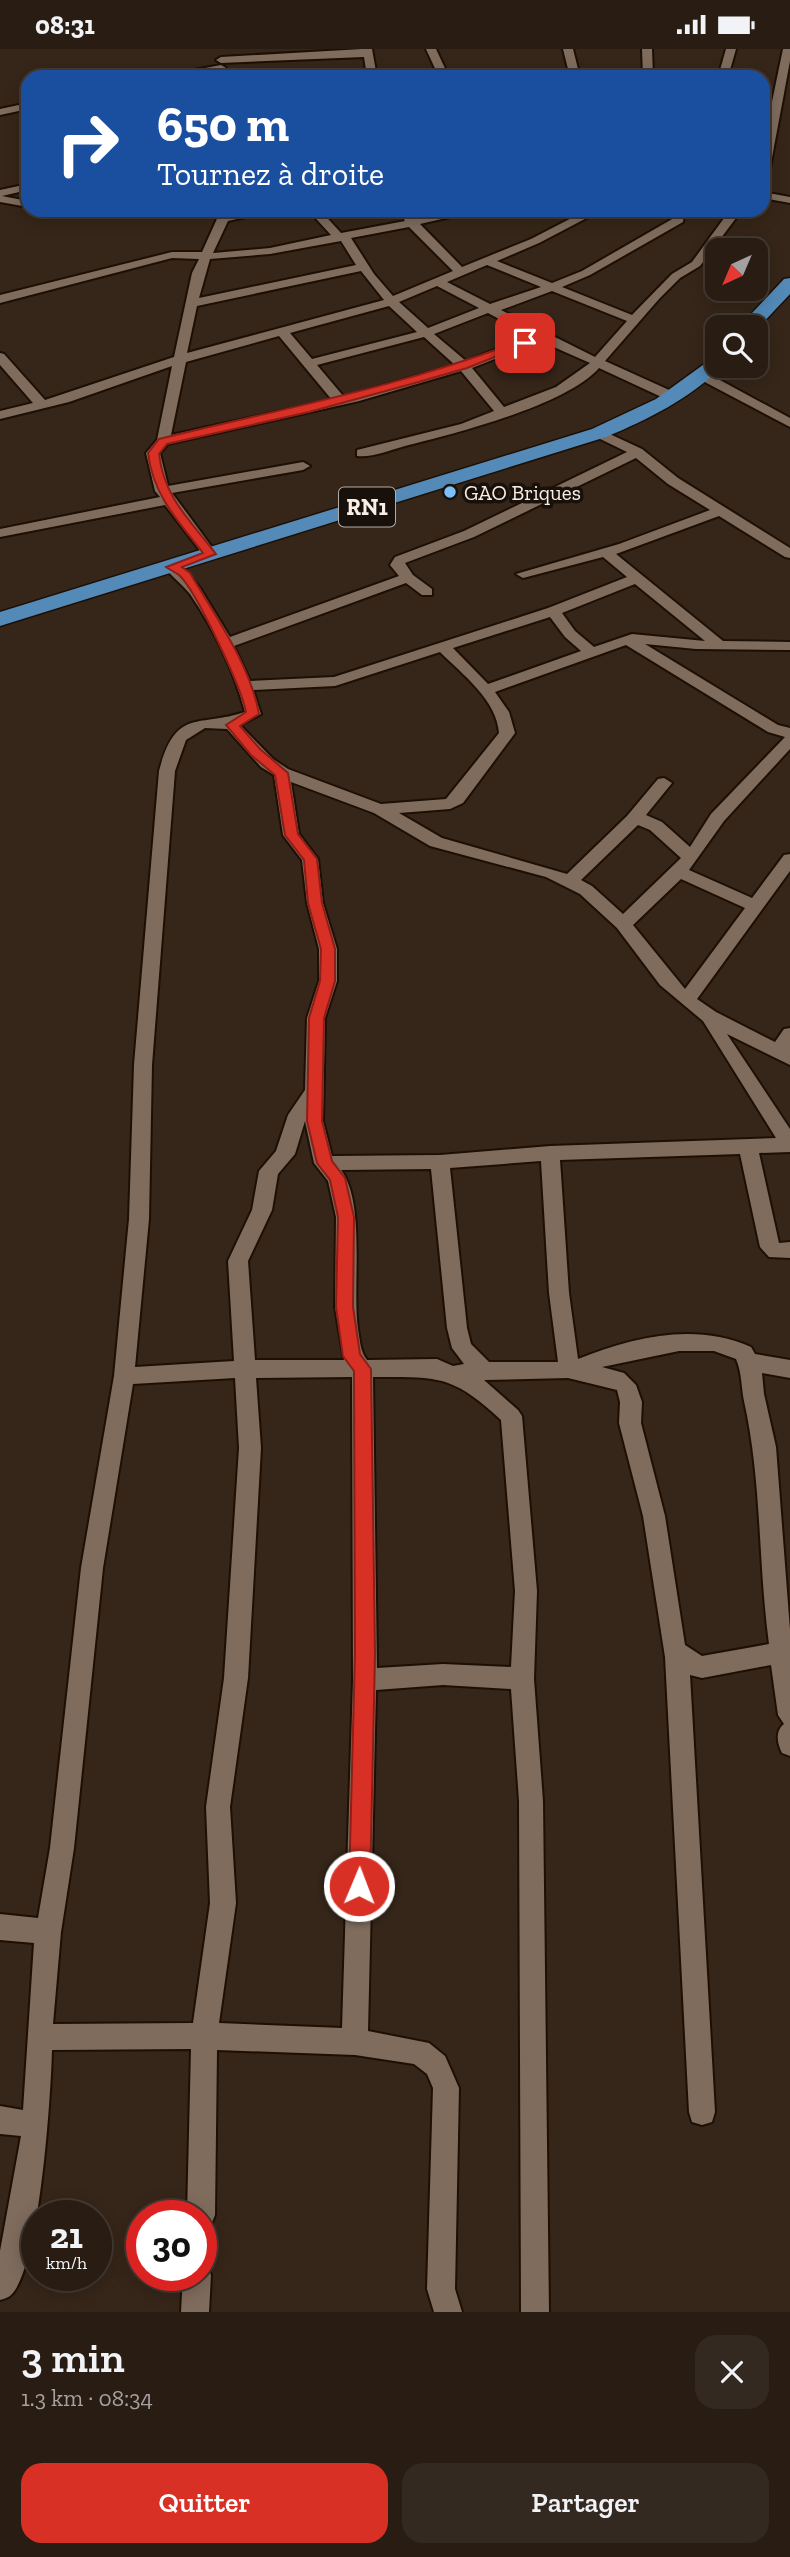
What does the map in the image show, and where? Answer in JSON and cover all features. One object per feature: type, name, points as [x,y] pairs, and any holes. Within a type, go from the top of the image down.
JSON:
[{"type":"highway","points":[[759,315],[790,283]]},
{"type":"highway","name":"RN1","points":[[0,619],[599,433],[673,397],[705,372]]},
{"type":"street","points":[[431,49],[441,70]]},
{"type":"street","points":[[568,49],[573,70]]},
{"type":"street","points":[[647,49],[648,70]]},
{"type":"street","points":[[725,70],[731,49]]},
{"type":"street","points":[[770,125],[788,49]]},
{"type":"street","points":[[192,70],[220,63],[368,52],[371,70]]},
{"type":"street","points":[[0,112],[21,108]]},
{"type":"street","points":[[0,193],[21,188]]},
{"type":"street","points":[[770,196],[790,200]]},
{"type":"street","points":[[0,199],[21,203]]},
{"type":"street","points":[[210,554],[165,496],[156,476],[153,453],[163,441],[198,273],[224,217]]},
{"type":"street","points":[[321,217],[342,238],[360,268],[389,302],[464,366],[503,414]]},
{"type":"street","points":[[408,217],[459,271]]},
{"type":"street","points":[[0,299],[172,255],[270,251],[441,217]]},
{"type":"street","points":[[0,415],[42,405],[181,359],[389,302],[581,217]]},
{"type":"street","points":[[308,364],[426,333],[490,308],[504,306],[586,273],[679,220],[680,217]]},
{"type":"street","points":[[362,453],[435,437],[503,414],[560,390],[597,364],[633,320],[676,277],[696,264],[731,217]]},
{"type":"street","points":[[486,261],[633,320]]},
{"type":"street","points":[[192,303],[360,268]]},
{"type":"street","points":[[437,281],[540,336],[673,397]]},
{"type":"street","points":[[282,331],[340,401]]},
{"type":"street","points":[[163,441],[340,401],[464,366],[540,336]]},
{"type":"street","points":[[0,358],[42,405]]},
{"type":"street","points":[[725,378],[790,423]]},
{"type":"street","points":[[599,433],[637,453],[673,481],[790,554]]},
{"type":"street","points":[[427,592],[408,579],[397,565],[400,560],[469,534],[637,453]]},
{"type":"street","points":[[0,533],[303,466]]},
{"type":"street","points":[[523,574],[670,532],[722,510]]},
{"type":"street","points":[[605,552],[718,644]]},
{"type":"street","points":[[172,567],[184,573],[225,643],[244,686],[253,714],[232,725]]},
{"type":"street","points":[[244,686],[335,681],[553,611],[638,578]]},
{"type":"street","points":[[225,643],[408,579]]},
{"type":"street","points":[[553,611],[570,634],[590,651]]},
{"type":"street","points":[[628,639],[773,729],[790,733]]},
{"type":"street","points":[[486,690],[628,639],[790,646]]},
{"type":"street","points":[[380,809],[421,804],[440,805],[457,799],[507,733],[505,719],[486,690],[442,646]]},
{"type":"street","points":[[0,2286],[9,2271],[19,2231],[36,2125],[39,2037],[48,1932],[63,1835],[92,1568],[124,1375],[139,1219],[143,1065],[167,771],[173,744],[182,733],[216,722],[232,725],[256,752],[282,773],[380,809],[436,842],[507,860],[570,881],[586,890],[624,925],[666,981],[710,1017],[784,1055],[790,1034]]},
{"type":"street","points":[[624,925],[679,872],[755,774],[790,740]]},
{"type":"street","points":[[282,773],[292,835],[310,859],[315,903],[328,949],[327,981],[316,1018],[316,1137],[324,1163],[337,1178],[346,1217],[345,1307],[352,1356],[362,1369],[365,1681],[355,2042]]},
{"type":"street","points":[[570,881],[633,820],[664,783]]},
{"type":"street","points":[[633,820],[639,818],[655,825],[675,846],[690,856]]},
{"type":"street","points":[[686,1000],[790,859]]},
{"type":"street","points":[[679,872],[756,906]]},
{"type":"street","points":[[324,1163],[440,1163],[550,1153],[790,1145],[749,1080],[726,1051],[710,1017]]},
{"type":"street","points":[[201,2200],[204,2036],[222,1922],[217,1821],[236,1678],[250,1448],[238,1261],[262,1210],[269,1171],[285,1154],[297,1115],[314,1092]]},
{"type":"street","points":[[748,1147],[770,1247],[776,1251],[790,1250]]},
{"type":"street","points":[[550,1153],[559,1293],[569,1370]]},
{"type":"street","points":[[440,1163],[457,1328],[462,1348],[482,1370]]},
{"type":"street","points":[[569,1370],[613,1355],[667,1344],[713,1344],[744,1353],[749,1363],[765,1447],[781,1652],[789,1701]]},
{"type":"street","points":[[749,1363],[790,1369]]},
{"type":"street","points":[[124,1375],[246,1369],[437,1369],[454,1374],[481,1388],[511,1416],[526,1591],[522,1679],[531,1801],[535,2312]]},
{"type":"street","points":[[454,1374],[482,1370],[569,1370],[617,1379],[626,1385],[631,1402],[630,1423],[653,1516],[671,1641],[677,1655],[702,2112]]},
{"type":"street","points":[[677,1655],[689,1664],[702,1667],[781,1652]]},
{"type":"street","points":[[365,1681],[431,1673],[522,1679]]},
{"type":"street","points":[[790,1733],[790,1745]]},
{"type":"street","points":[[0,1927],[48,1932]]},
{"type":"street","points":[[39,2037],[204,2036],[355,2042],[420,2052],[436,2065],[444,2078],[441,2289],[448,2312]]},
{"type":"street","points":[[0,2120],[36,2125]]},
{"type":"street","points":[[195,2312],[196,2291]]},
{"type":"place","name":"GAO Briques","points":[[450,492]]},
{"type":"route","points":[[359,1886],[366,1543],[362,1369],[352,1356],[345,1307],[346,1217],[337,1178],[324,1163],[314,1121],[316,1018],[327,981],[328,949],[315,903],[310,859],[292,835],[290,828],[282,773],[267,763],[232,725],[236,720],[253,714],[250,701],[225,643],[184,573],[172,567],[210,554],[167,500],[156,476],[153,453],[163,441],[176,437],[309,409],[464,366],[525,343]]}]
